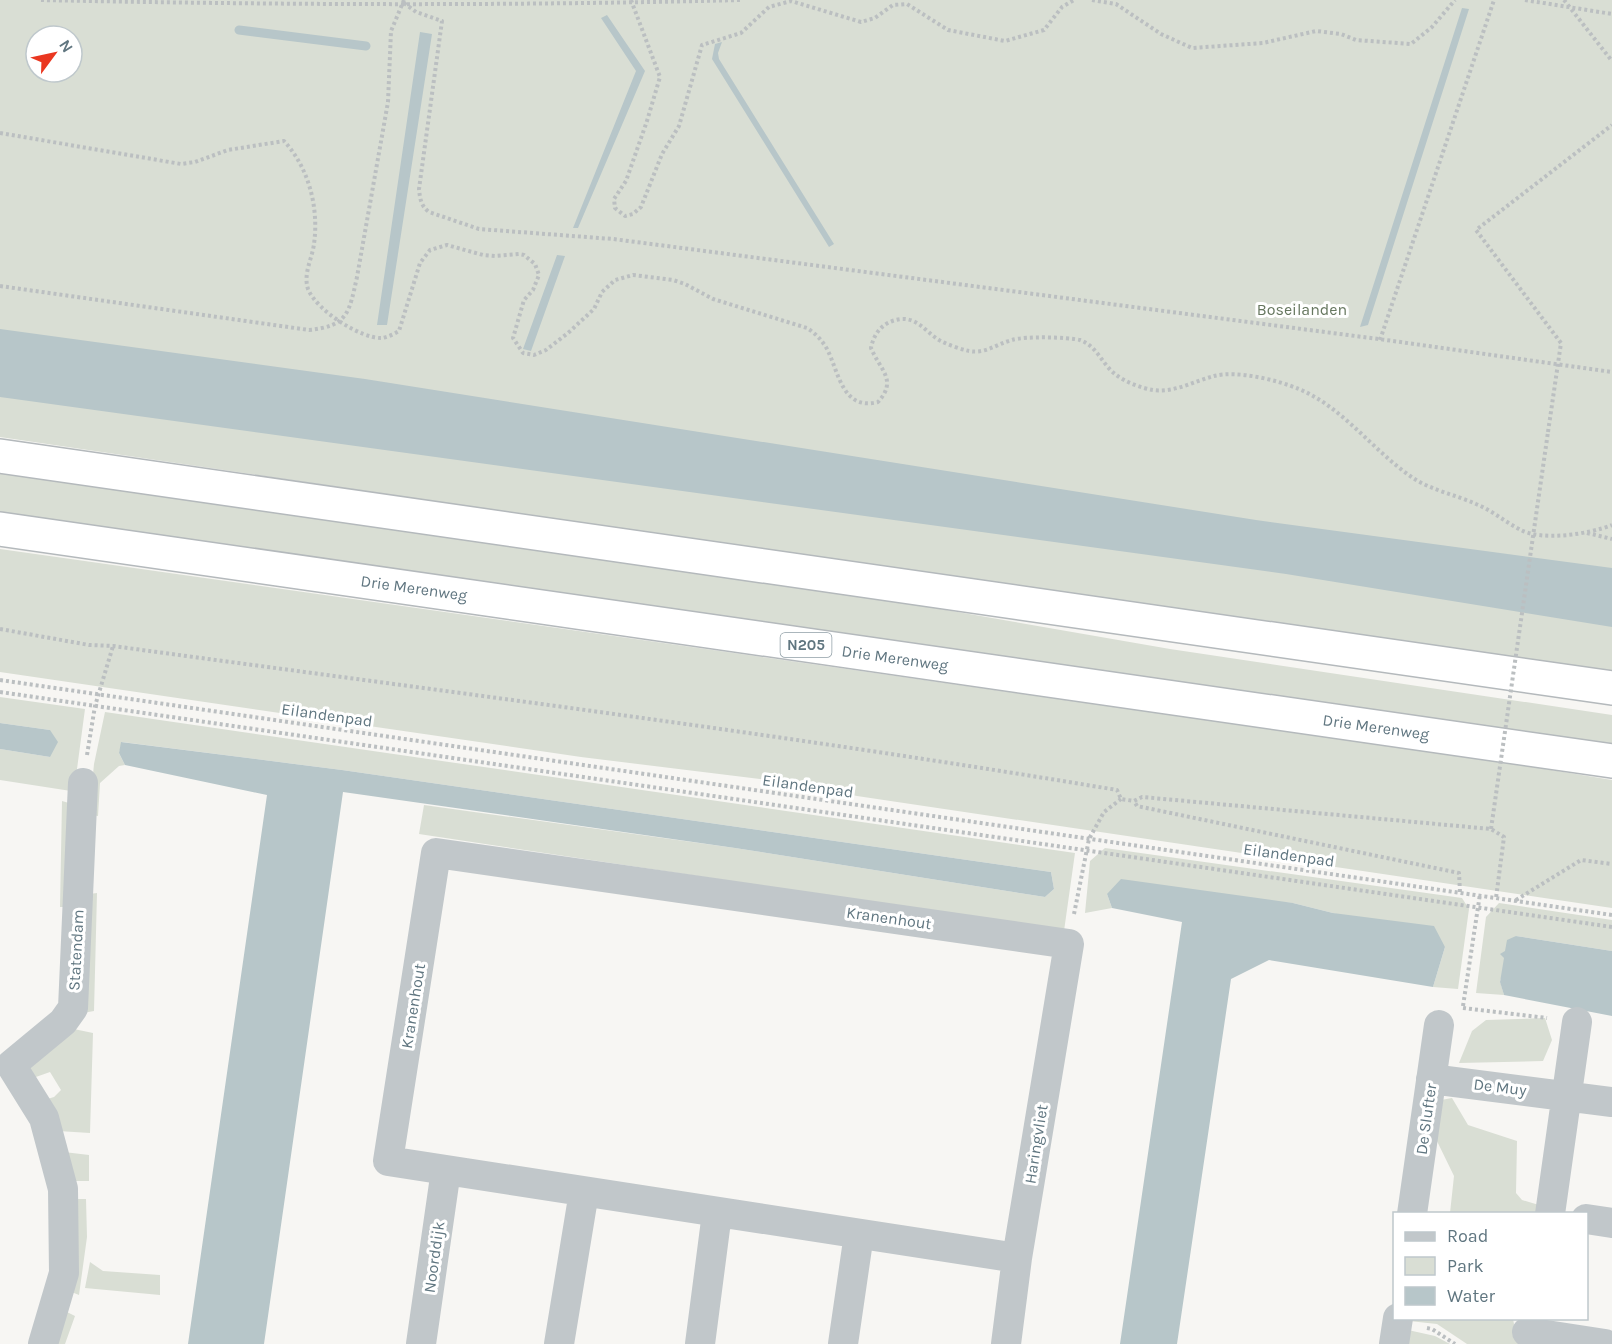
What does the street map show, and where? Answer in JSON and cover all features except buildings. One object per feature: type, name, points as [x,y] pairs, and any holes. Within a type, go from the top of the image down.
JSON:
[{"type":"highway","points":[[0,456],[1612,688]]},
{"type":"highway","name":"Drie Merenweg","points":[[0,529],[1612,761]]},
{"type":"street","name":"Statendam","points":[[43,1344],[64,1273],[63,1189],[44,1118],[5,1060],[63,1022],[73,1008],[83,783]]},
{"type":"street","name":"Kranenhout","points":[[1017,1258],[388,1161],[436,853],[1069,944]]},
{"type":"street","name":"Haringvliet","points":[[1006,1344],[1017,1258],[1069,944]]},
{"type":"street","name":"De Slufter","points":[[1412,1212],[1431,1079],[1450,1022]]},
{"type":"street","points":[[1551,1212],[1577,1022]]},
{"type":"street","name":"De Muy","points":[[1431,1079],[1612,1102]]},
{"type":"street","name":"Noorddijk","points":[[421,1344],[446,1170]]},
{"type":"street","points":[[559,1344],[584,1192]]},
{"type":"street","points":[[700,1344],[717,1213]]},
{"type":"street","points":[[1588,1219],[1612,1223]]},
{"type":"street","points":[[843,1344],[859,1234]]},
{"type":"street","points":[[1394,1344],[1398,1320]]},
{"type":"street","points":[[1527,1332],[1605,1344]]},
{"type":"path","points":[[40,0],[216,4],[741,0]]},
{"type":"path","points":[[631,1],[660,76],[626,180],[614,198],[615,208],[625,216],[633,214],[641,207],[662,154],[679,126],[702,45],[741,33],[769,8],[791,1],[861,22],[875,18],[893,4],[907,4],[948,30],[1005,41],[1044,30],[1062,7],[1074,0]]},
{"type":"path","points":[[1092,0],[1116,4],[1161,34],[1192,48],[1263,43],[1316,31],[1341,34],[1356,40],[1411,44],[1432,27],[1455,0]]},
{"type":"path","points":[[1380,340],[1494,0]]},
{"type":"path","points":[[1525,0],[1612,14]]},
{"type":"path","points":[[1564,0],[1612,61]]},
{"type":"path","points":[[0,286],[309,330],[327,328],[340,321],[352,301],[357,278],[388,102],[391,31],[404,1]]},
{"type":"path","points":[[404,1],[416,12],[442,21],[419,189],[420,200],[424,208],[439,216],[478,229],[613,239],[1612,372]]},
{"type":"path","points":[[1491,829],[1561,343],[1476,230],[1612,125]]},
{"type":"path","points":[[0,133],[181,164],[195,162],[228,150],[284,141],[297,159],[308,181],[314,210],[314,245],[307,272],[308,288],[317,304],[327,314],[366,335],[381,338],[399,331],[420,263],[430,250],[447,244],[483,255],[519,254],[524,255],[535,264],[539,275],[533,290],[524,300],[513,338],[523,353],[534,355],[546,350],[594,309],[602,292],[615,280],[633,275],[673,279],[713,299],[807,328],[826,347],[841,385],[851,398],[860,403],[878,402],[887,389],[887,378],[871,348],[876,331],[889,322],[914,321],[940,340],[970,351],[984,352],[1013,339],[1079,340],[1096,351],[1115,374],[1150,390],[1177,388],[1224,374],[1246,375],[1296,388],[1340,414],[1414,479],[1485,507],[1521,531],[1549,535],[1585,533],[1612,525]]},
{"type":"path","points":[[1585,533],[1612,540]]},
{"type":"path","points":[[0,629],[89,645],[113,646],[884,754],[1117,790],[1121,799]]},
{"type":"path","points":[[83,783],[96,706],[113,646]]},
{"type":"path","name":"Eilandenpad","points":[[0,680],[1612,915]]},
{"type":"path","points":[[0,692],[1612,927]]},
{"type":"path","points":[[1069,944],[1089,839],[1104,812],[1121,799],[1134,801],[1142,796],[1491,829],[1504,837],[1496,898]]},
{"type":"path","points":[[1134,801],[1137,806],[1459,873],[1460,892]]},
{"type":"path","points":[[1515,901],[1581,860],[1612,864]]},
{"type":"path","points":[[1450,1022],[1480,894]]},
{"type":"green space","name":"Boseilanden","points":[[0,0],[1612,0],[1612,675],[0,437]]},
{"type":"green space","points":[[0,470],[739,574],[1170,649],[1612,715],[1612,746],[0,512]]},
{"type":"green space","points":[[0,549],[1490,760],[1612,780],[1612,908],[857,796],[808,785],[581,757],[0,672]]},
{"type":"green space","points":[[0,697],[85,709],[75,784],[71,791],[0,780],[0,749],[50,757],[50,730],[0,723]]},
{"type":"green space","points":[[105,712],[1075,853],[1064,931],[419,834],[424,805],[735,848],[1045,897],[1054,889],[1051,872],[342,770],[122,742],[119,753],[125,765],[119,766],[100,783],[98,816],[89,815],[94,764]]},
{"type":"green space","points":[[62,801],[69,803],[68,907],[60,907]]},
{"type":"green space","points":[[1105,848],[1462,898],[1469,909],[1458,989],[1433,987],[1445,947],[1293,903],[1107,894],[1112,908],[1085,913],[1090,861]]},
{"type":"green space","points":[[97,893],[94,1011],[83,1013],[89,894]]},
{"type":"green space","points":[[1499,903],[1612,920],[1612,951],[1516,936],[1500,981],[1504,995],[1476,993],[1486,917]]},
{"type":"green space","points":[[1545,1018],[1552,1040],[1543,1061],[1459,1063],[1472,1031],[1486,1020]]},
{"type":"green space","points":[[69,1028],[93,1033],[90,1133],[58,1131],[44,1100],[54,1097],[61,1090],[50,1072],[33,1078],[27,1065]]},
{"type":"green space","points":[[1452,1098],[1468,1125],[1517,1141],[1516,1193],[1522,1200],[1539,1205],[1539,1212],[1450,1212],[1454,1176],[1435,1137],[1441,1100]]},
{"type":"green space","points":[[64,1152],[89,1155],[89,1181],[70,1181]]},
{"type":"green space","points":[[74,1199],[86,1199],[87,1237],[79,1295],[69,1291]]},
{"type":"green space","points":[[90,1262],[103,1271],[160,1275],[160,1295],[85,1288]]},
{"type":"green space","points":[[63,1310],[75,1316],[65,1344],[52,1344]]},
{"type":"green space","points":[[1513,1320],[1518,1344],[1467,1344],[1437,1324],[1409,1321]]},
{"type":"green space","points":[[1408,1330],[1435,1336],[1450,1344],[1406,1344]]},
{"type":"water","points":[[1462,8],[1469,9],[1368,325],[1360,327]]},
{"type":"water","points":[[607,15],[645,71],[578,228],[573,228],[636,71],[601,18]]},
{"type":"water","points":[[420,32],[432,34],[387,325],[377,325]]},
{"type":"water","points":[[722,42],[718,53],[719,59],[834,244],[829,247],[712,59],[715,44]]},
{"type":"water","points":[[557,255],[565,256],[531,351],[523,349]]},
{"type":"water","points":[[0,329],[365,379],[1256,520],[1612,568],[1612,627],[1286,574],[0,397]]},
{"type":"water","points":[[0,723],[50,730],[58,742],[50,757],[0,749]]},
{"type":"water","points":[[121,742],[342,770],[1051,872],[1054,889],[1045,897],[735,848],[343,792],[264,1344],[188,1344],[267,795],[125,765],[119,753]]},
{"type":"water","points":[[1121,879],[1293,903],[1333,913],[1434,926],[1445,947],[1433,987],[1269,960],[1231,979],[1177,1344],[1120,1344],[1182,922],[1112,908],[1107,894]]},
{"type":"water","points":[[1516,936],[1612,951],[1612,1016],[1504,995],[1500,982],[1504,958],[1500,954],[1505,951],[1507,940]]},
{"type":"waterway","points":[[239,30],[366,46]]}]
